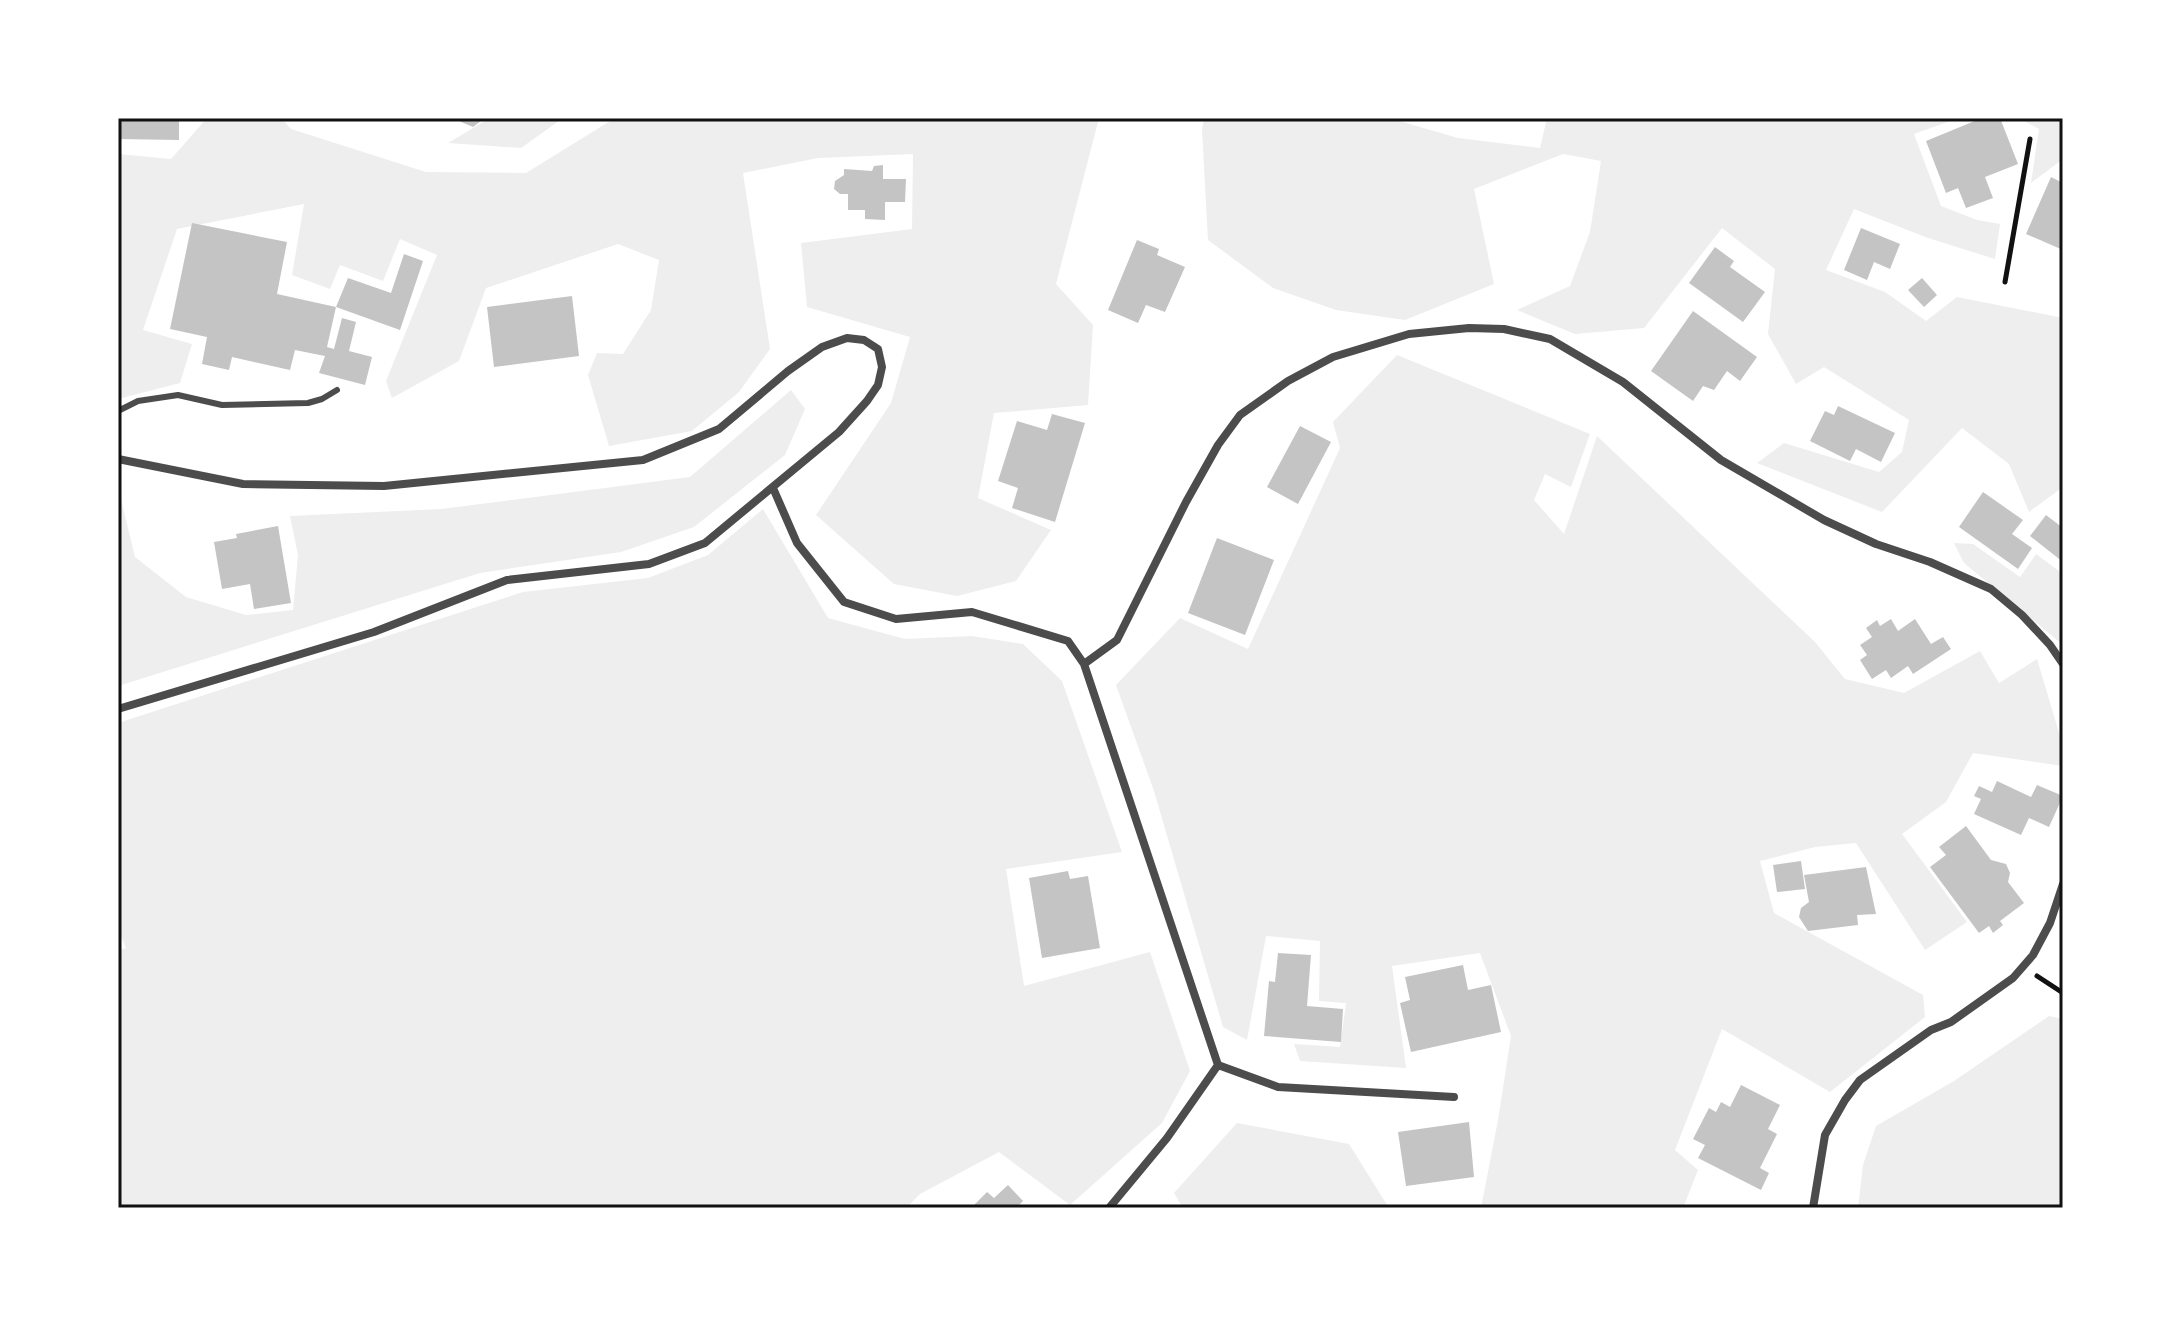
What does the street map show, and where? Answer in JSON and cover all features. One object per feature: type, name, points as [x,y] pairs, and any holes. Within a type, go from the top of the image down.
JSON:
[{"type":"street","points":[[1084,664],[1117,640],[1186,502],[1218,445],[1240,415],[1288,381],[1333,357],[1409,334],[1469,328],[1504,329],[1550,339],[1623,382],[1721,460],[1824,520],[1991,589],[2022,615],[2063,664]]},
{"type":"street","points":[[118,459],[243,484],[384,486],[643,460],[719,429],[788,371],[822,347],[847,338],[864,340],[878,349],[882,367],[878,385],[839,432],[705,543],[649,564],[507,580],[374,632],[118,709]]},
{"type":"street","points":[[773,488],[797,543],[844,602],[896,619],[972,612],[1068,641],[1084,664],[1218,1065]]},
{"type":"street","points":[[1813,1208],[1825,1135],[1860,1080],[1931,1030],[1951,1022],[1977,1005],[2013,978],[2033,955],[2050,923],[2063,884]]},
{"type":"street","points":[[1218,1065],[1278,1087],[1454,1097]]},
{"type":"street","points":[[1109,1208],[1167,1138],[1218,1065]]},
{"type":"lane","points":[[118,411],[138,401],[178,395],[222,405],[308,403],[337,390]]},
{"type":"path","points":[[2005,282],[2030,139]]},
{"type":"path","points":[[2023,966],[2063,993]]},
{"type":"shaded area","points":[[207,118],[281,118],[291,129],[426,172],[526,173],[615,118],[1099,118],[1056,284],[1093,325],[1088,405],[994,413],[978,498],[1051,530],[1016,581],[957,596],[894,584],[816,515],[891,403],[910,337],[807,307],[801,243],[912,229],[913,154],[818,158],[743,173],[770,349],[739,392],[692,431],[609,446],[588,375],[597,353],[623,354],[651,310],[659,260],[618,244],[486,288],[459,361],[392,398],[386,381],[437,255],[400,239],[383,281],[340,265],[330,289],[292,275],[304,204],[177,229],[143,330],[192,344],[180,383],[118,399],[118,154],[171,159]]},
{"type":"shaded area","points":[[490,118],[563,118],[521,148],[448,143]]},
{"type":"shaded area","points":[[1204,118],[1389,118],[1458,138],[1540,148],[1547,118],[1959,118],[1914,134],[1941,206],[1977,220],[2000,224],[1995,259],[1928,238],[1854,209],[1826,270],[1885,292],[1926,321],[1957,297],[2063,318],[2063,487],[2029,512],[2009,464],[1962,428],[1882,512],[1757,463],[1784,443],[1879,472],[1902,452],[1909,420],[1824,367],[1796,384],[1768,334],[1775,269],[1722,228],[1644,328],[1575,334],[1517,310],[1570,286],[1590,232],[1601,161],[1563,154],[1474,189],[1494,284],[1405,320],[1336,310],[1273,288],[1208,240]]},
{"type":"shaded area","points":[[2019,118],[2063,118],[2063,159],[2031,183],[2039,129]]},
{"type":"shaded area","points":[[1397,355],[1590,434],[1571,487],[1545,474],[1534,500],[1564,534],[1597,436],[1815,642],[1845,679],[1904,693],[1980,651],[1999,683],[2037,659],[2063,746],[2063,766],[1973,753],[1946,802],[1902,834],[1967,922],[1925,950],[1856,843],[1815,847],[1760,861],[1774,913],[1923,995],[1925,1017],[1830,1092],[1722,1029],[1675,1150],[1698,1170],[1683,1208],[1481,1208],[1511,1036],[1480,953],[1392,966],[1406,1068],[1300,1061],[1294,1044],[1340,1047],[1346,1003],[1319,1001],[1320,941],[1266,936],[1247,1040],[1223,1027],[1154,791],[1116,685],[1180,618],[1248,649],[1340,448],[1333,422]]},
{"type":"shaded area","points":[[791,390],[805,409],[785,455],[694,527],[621,552],[480,573],[118,686],[118,487],[135,557],[186,597],[246,615],[293,610],[298,555],[290,516],[441,509],[690,477]]},
{"type":"shaded area","points":[[763,509],[828,618],[905,639],[972,636],[1023,644],[1062,681],[1122,852],[1006,869],[1024,986],[1150,952],[1190,1071],[1162,1123],[1070,1205],[999,1152],[920,1194],[906,1208],[118,1208],[118,951],[126,948],[118,929],[118,723],[523,592],[648,578],[708,555]]},
{"type":"shaded area","points":[[1954,543],[1973,544],[2020,577],[2036,554],[2063,574],[2063,645],[1964,563]]},
{"type":"shaded area","points":[[2049,1016],[2063,1019],[2063,1208],[1858,1208],[1863,1165],[1876,1126],[1954,1081]]},
{"type":"shaded area","points":[[1237,1123],[1349,1144],[1389,1208],[1183,1208],[1174,1193]]},
{"type":"building","points":[[118,118],[179,118],[179,140],[118,139]]},
{"type":"building","points":[[452,118],[485,118],[473,127]]},
{"type":"building","points":[[1982,118],[2000,118],[2018,164],[1985,177],[1993,198],[1966,208],[1958,188],[1946,193],[1926,141]]},
{"type":"building","points":[[883,165],[883,179],[906,179],[905,202],[885,202],[885,220],[865,219],[865,210],[848,210],[848,194],[840,194],[834,189],[835,181],[844,175],[844,169],[872,171],[874,166]]},
{"type":"building","points":[[2051,177],[2063,183],[2063,250],[2026,234]]},
{"type":"building","points":[[192,223],[287,242],[277,294],[336,307],[327,347],[334,349],[342,318],[356,322],[349,351],[372,357],[365,385],[319,373],[325,356],[295,350],[290,370],[232,357],[229,370],[202,364],[207,337],[170,329]]},
{"type":"building","points":[[1861,228],[1900,244],[1890,269],[1874,262],[1867,280],[1844,270]]},
{"type":"building","points":[[1137,240],[1159,249],[1157,255],[1185,267],[1165,312],[1146,305],[1138,323],[1108,310]]},
{"type":"building","points":[[1715,247],[1734,261],[1730,267],[1765,292],[1743,322],[1689,283]]},
{"type":"building","points":[[404,254],[423,261],[400,330],[336,307],[348,278],[391,293]]},
{"type":"building","points":[[1922,278],[1937,295],[1924,307],[1908,290]]},
{"type":"building","points":[[572,296],[579,356],[494,367],[487,307]]},
{"type":"building","points":[[1693,311],[1757,357],[1740,381],[1727,371],[1714,390],[1703,386],[1693,401],[1651,371]]},
{"type":"building","points":[[1838,406],[1895,433],[1881,462],[1856,449],[1850,461],[1810,441],[1825,411],[1834,415]]},
{"type":"building","points":[[1052,414],[1085,423],[1055,522],[1012,508],[1018,488],[998,481],[1017,421],[1047,430]]},
{"type":"building","points":[[1300,426],[1331,442],[1298,504],[1267,487]]},
{"type":"building","points":[[1983,492],[2023,520],[2012,534],[2032,548],[2018,569],[1959,527]]},
{"type":"building","points":[[2046,515],[2063,528],[2063,562],[2030,536]]},
{"type":"building","points":[[278,526],[291,603],[254,609],[250,584],[222,589],[214,542],[237,538],[236,534]]},
{"type":"building","points":[[1217,538],[1274,560],[1245,635],[1188,613]]},
{"type":"building","points":[[1891,619],[1898,631],[1915,619],[1931,644],[1943,637],[1951,649],[1913,674],[1908,666],[1891,678],[1886,670],[1872,679],[1860,660],[1867,655],[1860,645],[1872,637],[1866,628],[1877,620],[1880,626]]},
{"type":"building","points":[[1997,781],[2031,797],[2037,785],[2063,796],[2049,827],[2029,818],[2021,835],[1974,814],[1981,799],[1974,796],[1979,786],[1992,792]]},
{"type":"building","points":[[1966,826],[1991,860],[2006,864],[2010,873],[2008,882],[2024,903],[2000,921],[2003,925],[1993,933],[1989,926],[1979,933],[1930,867],[1946,855],[1939,847]]},
{"type":"building","points":[[1801,861],[1805,889],[1777,892],[1773,865]]},
{"type":"building","points":[[1866,867],[1876,914],[1857,915],[1858,925],[1808,931],[1799,917],[1801,908],[1809,902],[1804,875]]},
{"type":"building","points":[[1068,871],[1070,879],[1088,876],[1100,948],[1042,958],[1029,878]]},
{"type":"building","points":[[1278,953],[1311,955],[1307,1006],[1343,1009],[1341,1042],[1264,1036],[1269,981],[1275,982]]},
{"type":"building","points":[[1463,965],[1468,990],[1491,985],[1501,1032],[1411,1052],[1400,1003],[1410,1000],[1405,977]]},
{"type":"building","points":[[1741,1085],[1780,1105],[1768,1129],[1777,1134],[1760,1168],[1769,1173],[1761,1190],[1698,1158],[1705,1145],[1693,1139],[1709,1108],[1716,1112],[1721,1102],[1730,1107]]},
{"type":"building","points":[[1469,1122],[1474,1177],[1406,1186],[1398,1132]]},
{"type":"building","points":[[1008,1185],[1023,1201],[1018,1206],[1020,1208],[977,1208],[974,1205],[987,1192],[994,1198]]}]
